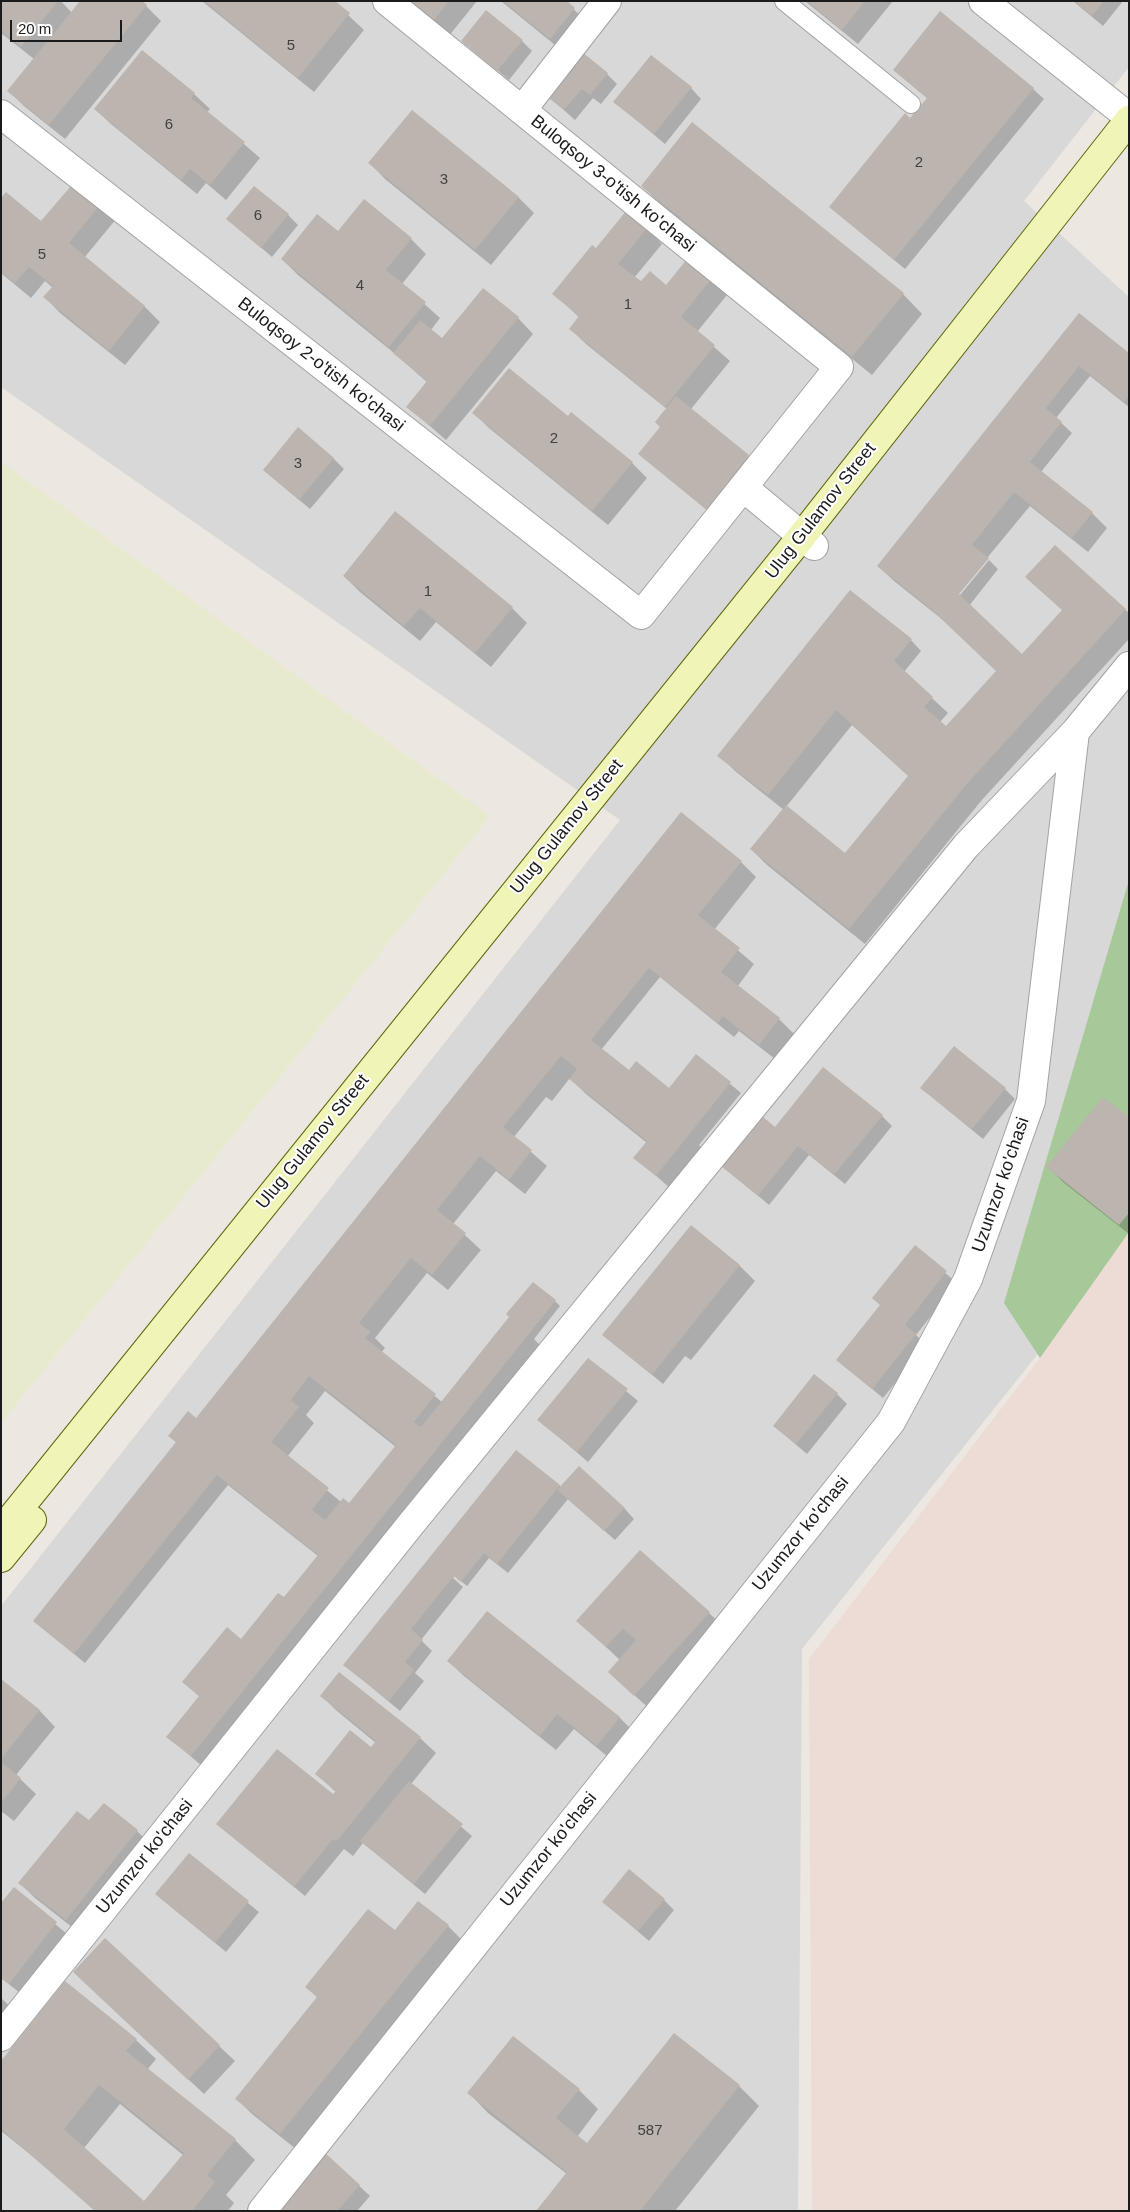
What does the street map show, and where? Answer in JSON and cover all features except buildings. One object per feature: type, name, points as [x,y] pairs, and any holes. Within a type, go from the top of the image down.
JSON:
[{"type":"main road","name":"Ulug Gulamov Street","points":[[1,1558],[808,541],[1129,119]]},
{"type":"main road","name":"Ulug Gulamov Street","points":[[1,1531],[1129,147]]},
{"type":"street","name":"Buloqsoy 3-o'tish ko'chasi","points":[[387,1],[839,367],[744,488]]},
{"type":"street","points":[[522,110],[607,1]]},
{"type":"street","points":[[983,1],[1129,119]]},
{"type":"street","name":"Buloqsoy 2-o'tish ko'chasi","points":[[1,114],[640,615],[744,488]]},
{"type":"street","points":[[744,488],[808,541]]},
{"type":"street","name":"Uzumzor ko'chasi","points":[[1,2037],[410,1524],[966,846],[1075,732],[1129,666]]},
{"type":"street","name":"Uzumzor ko'chasi","points":[[262,2211],[891,1422],[968,1279],[1031,1100],[1075,732]]},
{"type":"lane","points":[[784,1],[911,104]]},
{"type":"shaded area","points":[[1,1],[1129,1],[1129,67],[1024,201],[1129,297],[1129,1240],[802,1649],[798,2211],[1,2211],[1,1606],[620,820],[1,387]]},
{"type":"shaded area","points":[[1129,1232],[1129,2211],[812,2211],[809,1659],[1040,1358]]},
{"type":"green space","points":[[1,462],[490,816],[1,1423]]},
{"type":"green space","points":[[1129,880],[1129,1232],[1040,1358],[1004,1303]]}]
